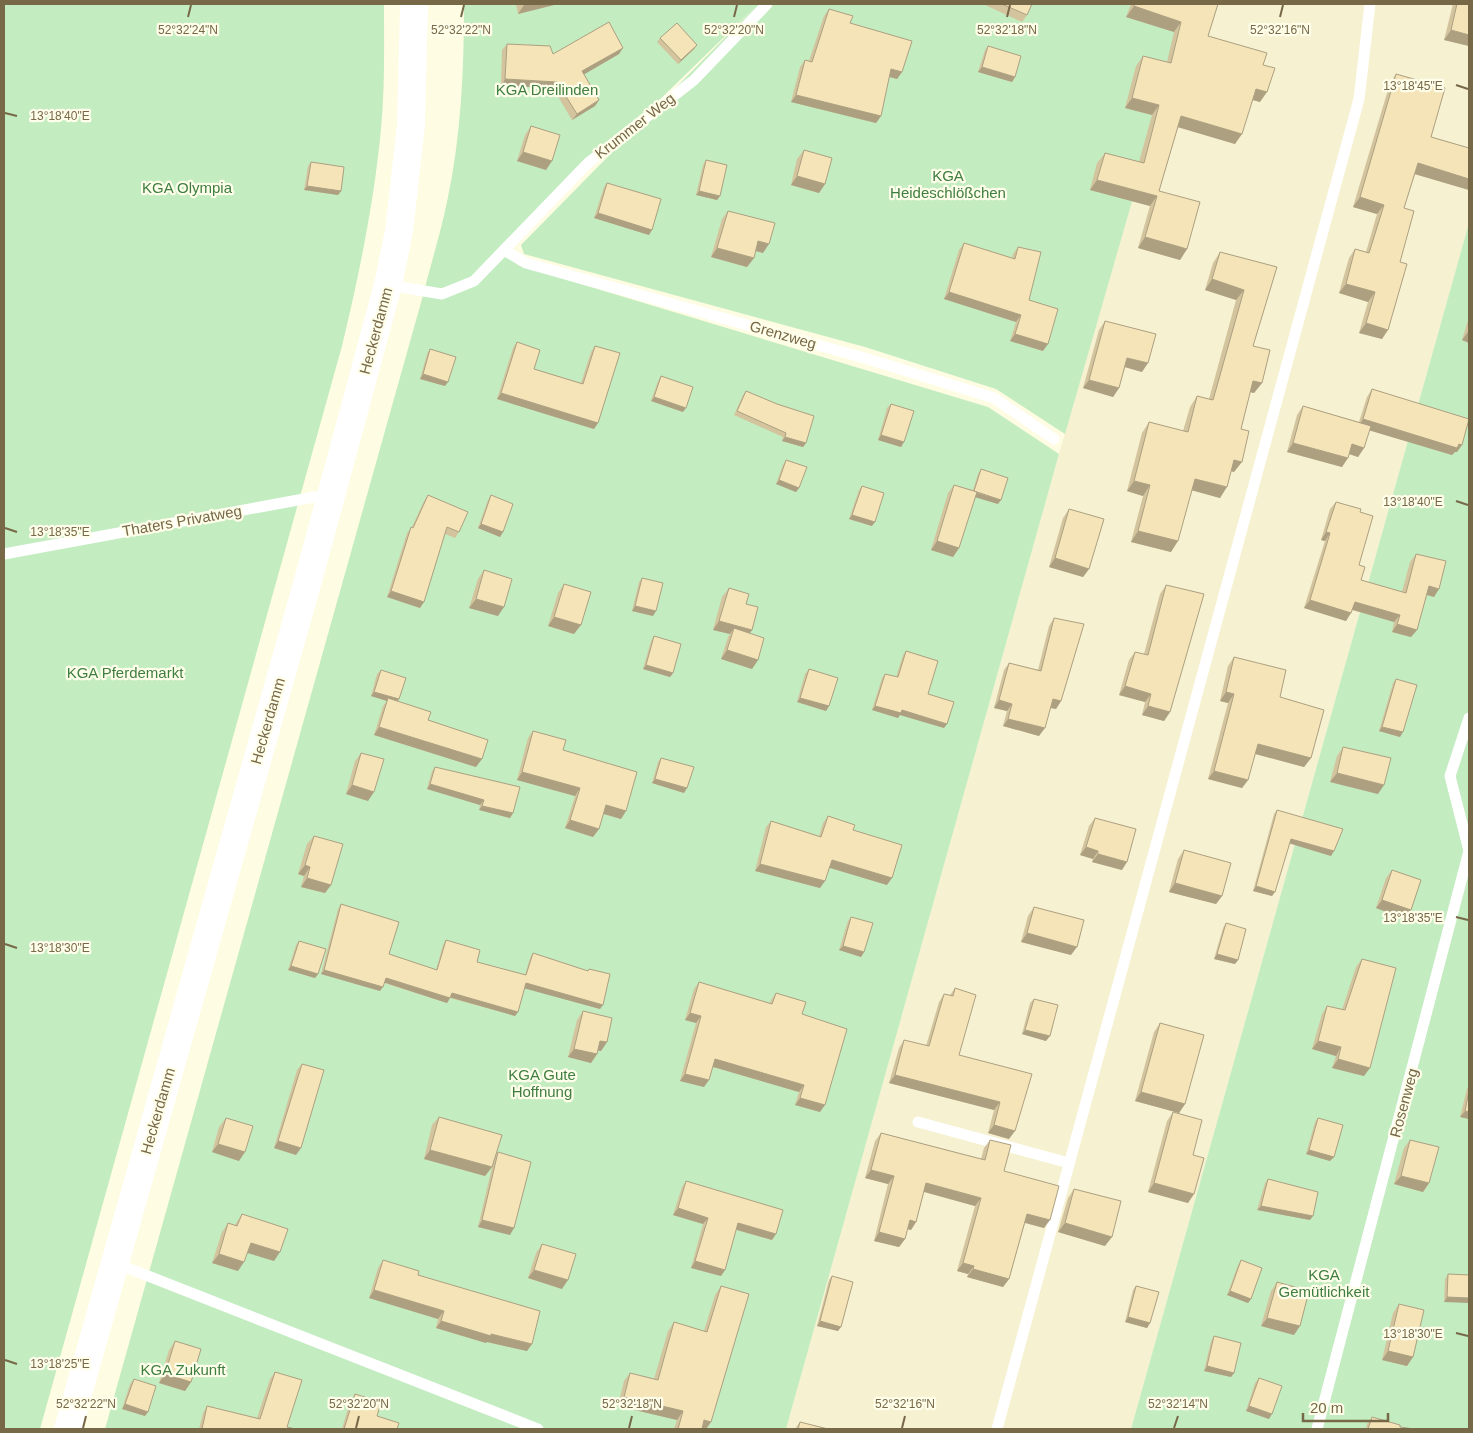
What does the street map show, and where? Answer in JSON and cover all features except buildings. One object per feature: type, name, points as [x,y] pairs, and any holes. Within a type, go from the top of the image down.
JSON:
[{"type":"street","name":"Heckerdamm","points":[[68,1429],[388,285],[400,231],[411,125],[414,4]]},
{"type":"lane","name":"Krummer Weg","points":[[388,285],[442,294],[474,281],[588,163],[694,80],[768,4]]},
{"type":"lane","points":[[997,1429],[1359,100],[1370,4]]},
{"type":"lane","name":"Grenzweg","points":[[504,250],[526,263],[868,359],[994,398],[1054,439]]},
{"type":"lane","name":"Thaters Privatweg","points":[[4,554],[331,494]]},
{"type":"lane","name":"Rosenweg","points":[[1317,1429],[1469,851],[1450,776],[1469,718]]},
{"type":"lane","points":[[918,1122],[1069,1163]]},
{"type":"lane","points":[[115,1263],[538,1429]]},
{"type":"shaded area","points":[[1189,4],[1469,4],[1469,223],[1131,1429],[786,1429],[1059,454]]},
{"type":"green space","points":[[4,4],[384,4],[383,98],[378,157],[365,239],[342,346],[40,1429],[4,1429]]},
{"type":"green space","name":"KGA Gute Hoffnung","points":[[464,4],[1189,4],[1065,434],[996,389],[865,347],[524,254],[521,245],[757,5],[503,252],[518,265],[988,407],[1059,454],[786,1429],[105,1429],[441,227],[452,178],[459,128]]},
{"type":"green space","name":"KGA Gemütlichkeit","points":[[1469,223],[1469,1429],[1131,1429]]},
{"type":"park label","name":"KGA Dreilinden","points":[[547,90]]},
{"type":"park label","name":"KGA Heideschlößchen","points":[[948,184]]},
{"type":"park label","name":"KGA Olympia","points":[[187,188]]},
{"type":"park label","name":"KGA Pferdemarkt","points":[[125,673]]},
{"type":"park label","name":"KGA Zukunft","points":[[183,1370]]}]
